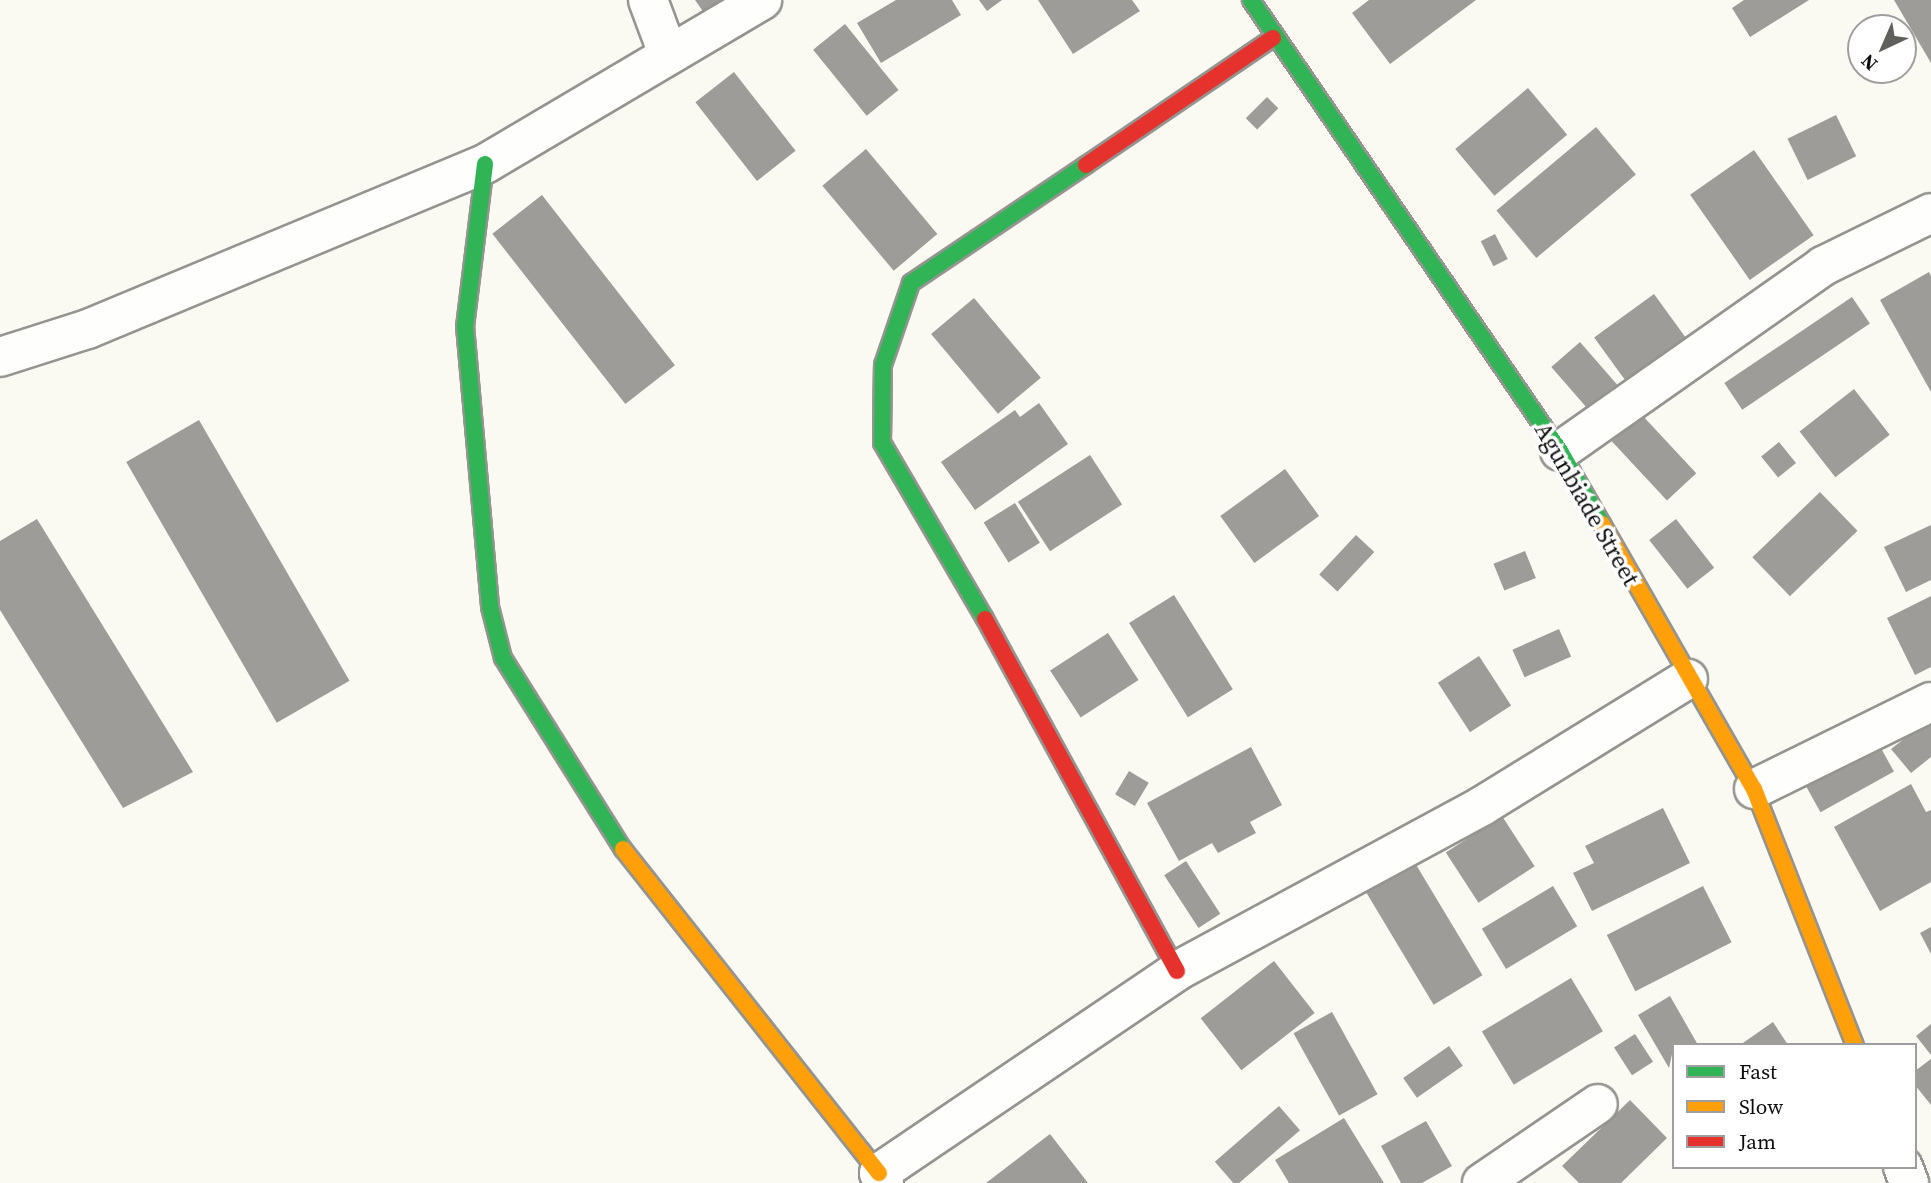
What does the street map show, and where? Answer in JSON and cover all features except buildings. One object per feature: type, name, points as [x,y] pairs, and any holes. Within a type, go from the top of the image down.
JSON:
[{"type":"street","points":[[648,0],[667,51]]},
{"type":"street","points":[[0,356],[88,329],[485,164],[667,51],[762,0]]},
{"type":"street","name":"Agunbiade Street","points":[[1251,0],[1273,38],[1560,451],[1688,679],[1754,789],[1854,1043]]},
{"type":"street","points":[[1177,971],[1002,647],[882,443],[883,365],[911,283],[1273,38]]},
{"type":"street","points":[[485,164],[465,326],[490,607],[503,658],[631,862],[721,966],[882,1178],[1177,971],[1482,806],[1688,679]]},
{"type":"street","points":[[1560,451],[1824,267],[1931,213]]},
{"type":"street","points":[[1754,789],[1931,702]]},
{"type":"street","points":[[1482,1183],[1598,1104]]},
{"type":"street","points":[[1923,1183],[1931,1178]]},
{"type":"traffic: fast","points":[[1251,0],[1560,451],[1602,524]]},
{"type":"traffic: fast","points":[[485,164],[465,326],[490,607],[503,658],[623,849]]},
{"type":"traffic: fast","points":[[985,619],[882,443],[883,365],[911,283],[1086,165]]},
{"type":"traffic: slow","points":[[1602,524],[1754,789],[1854,1043]]},
{"type":"traffic: slow","points":[[623,849],[879,1173]]},
{"type":"traffic: jam","points":[[1086,165],[1273,38]]},
{"type":"traffic: jam","points":[[985,619],[1177,971]]}]
